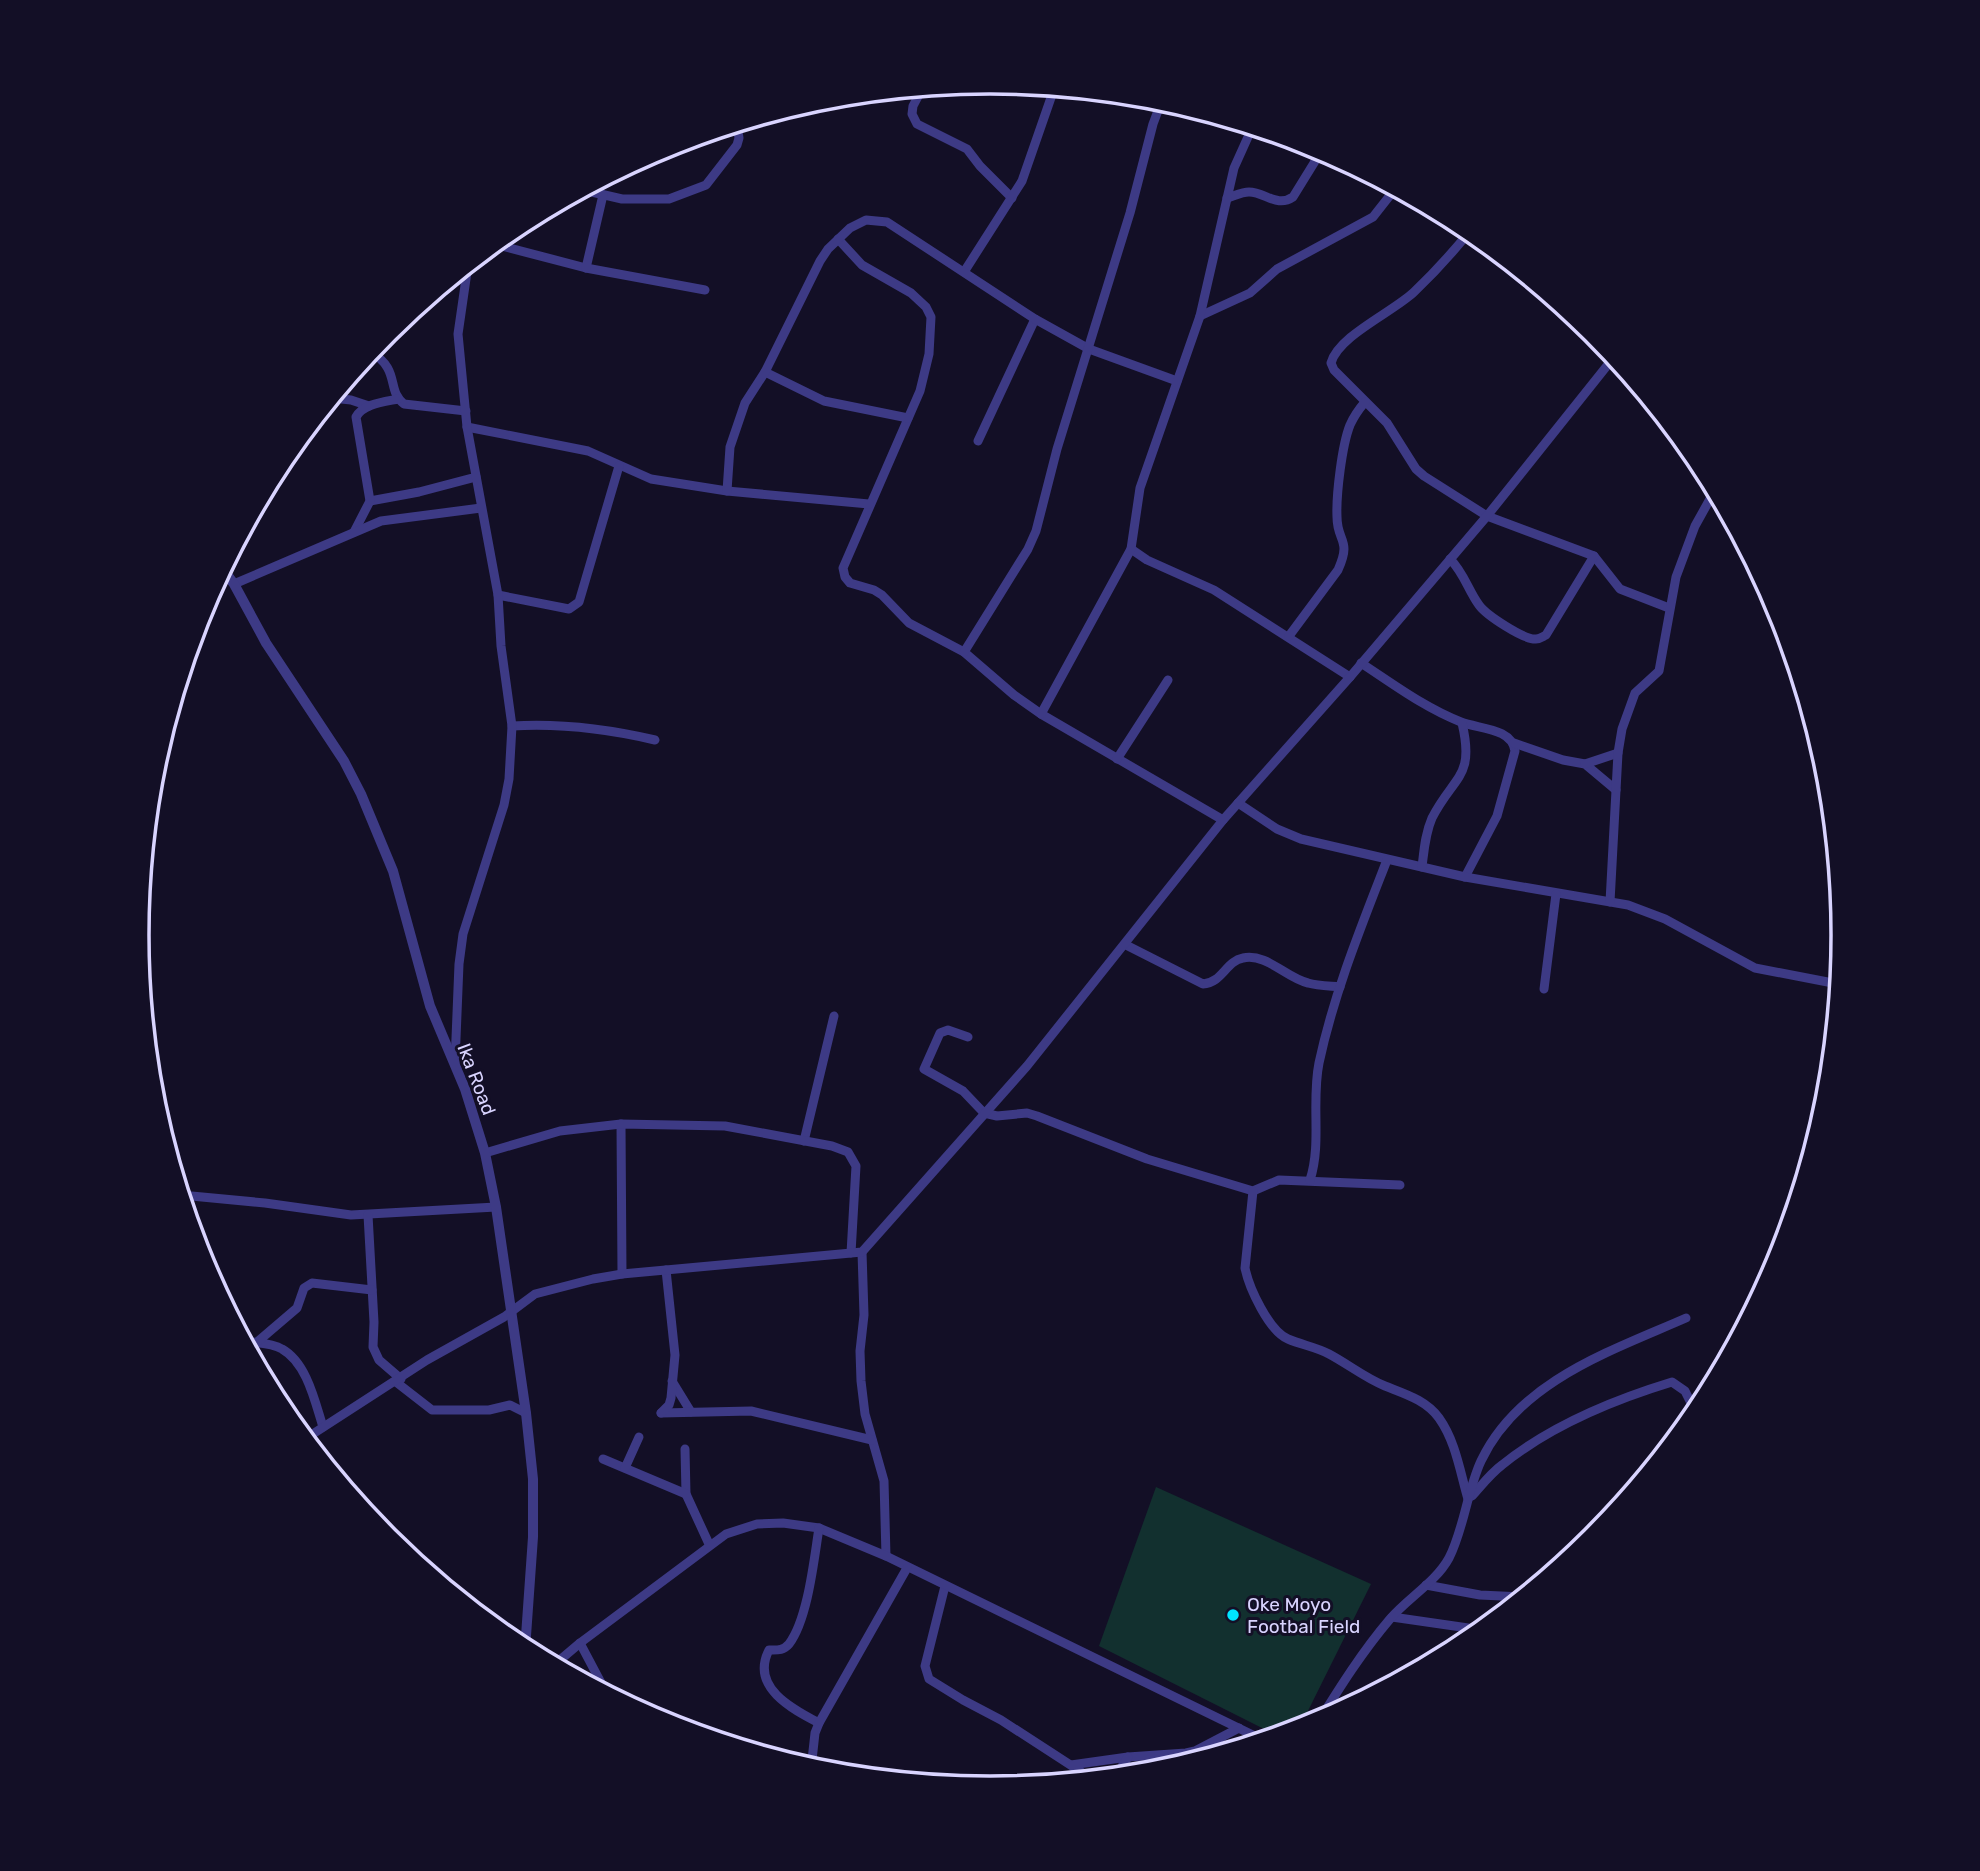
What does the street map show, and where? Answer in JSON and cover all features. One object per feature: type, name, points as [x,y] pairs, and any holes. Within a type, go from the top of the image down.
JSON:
[{"type":"street","points":[[964,272],[1023,181],[1051,97]]},
{"type":"street","points":[[917,98],[912,114],[917,124],[967,149],[1012,198]]},
{"type":"street","points":[[964,652],[1028,549],[1036,531],[1057,449],[1130,213],[1158,112]]},
{"type":"street","points":[[596,193],[622,199],[669,199],[706,185],[737,145],[738,133]]},
{"type":"street","points":[[1041,714],[1131,549],[1140,488],[1200,316],[1234,168],[1249,136]]},
{"type":"street","points":[[1227,198],[1251,192],[1280,202],[1287,201],[1293,197],[1315,161]]},
{"type":"street","points":[[586,268],[603,195]]},
{"type":"street","points":[[1200,316],[1250,293],[1277,269],[1366,222],[1380,211],[1390,196]]},
{"type":"street","points":[[727,491],[732,440],[745,403],[765,372],[820,261],[849,228],[866,220],[887,222],[1035,319],[1089,349],[1177,381]]},
{"type":"street","points":[[838,239],[862,265],[911,293],[926,307],[931,317],[929,354],[920,391],[843,568],[845,577],[850,583],[882,595],[917,629],[964,652],[1014,695],[1041,714],[1223,820]]},
{"type":"street","points":[[1461,239],[1414,292],[1351,338],[1333,357],[1331,363],[1334,370],[1387,423],[1416,469],[1424,476],[1487,516],[1594,556],[1620,589],[1670,608]]},
{"type":"street","points":[[507,247],[586,268],[705,290]]},
{"type":"street","points":[[455,1068],[459,964],[463,934],[503,805],[509,779],[512,726],[501,646],[498,595],[467,427],[458,334],[466,278]]},
{"type":"street","points":[[978,441],[1035,319]]},
{"type":"street","points":[[380,357],[390,369],[398,399]]},
{"type":"street","points":[[313,1434],[427,1360],[503,1317],[535,1294],[622,1274],[856,1253],[1027,1066],[1223,820],[1350,677],[1487,516],[1607,365]]},
{"type":"street","points":[[765,372],[824,401],[908,418]]},
{"type":"street","points":[[343,399],[369,406]]},
{"type":"street","points":[[354,532],[370,501],[356,417],[361,410],[398,399],[413,406],[466,411]]},
{"type":"street","points":[[1289,636],[1342,562],[1345,544],[1336,520],[1342,465],[1349,428],[1365,402]]},
{"type":"street","points":[[467,427],[588,451],[651,479],[727,491],[869,504]]},
{"type":"street","points":[[498,595],[569,609],[579,602],[619,466]]},
{"type":"street","points":[[370,501],[476,477]]},
{"type":"street","points":[[1610,902],[1618,753],[1622,729],[1635,693],[1659,671],[1676,577],[1695,526],[1709,501]]},
{"type":"street","points":[[234,584],[388,520],[481,508]]},
{"type":"street","points":[[1131,549],[1197,581],[1289,636],[1350,677]]},
{"type":"street","points":[[1450,559],[1464,575],[1475,599],[1485,612],[1525,637],[1535,639],[1546,635],[1594,556]]},
{"type":"street","points":[[1122,565],[1147,559]]},
{"type":"street","name":"Ika Road","points":[[230,578],[266,643],[325,730],[361,794],[393,871],[430,1006],[465,1089],[485,1153],[496,1207],[533,1479],[533,1536],[526,1637]]},
{"type":"street","points":[[1361,663],[1431,709],[1462,723],[1508,736],[1514,743],[1586,765],[1616,790]]},
{"type":"street","points":[[1117,759],[1168,680]]},
{"type":"street","points":[[1422,867],[1426,834],[1468,758],[1462,723]]},
{"type":"street","points":[[512,726],[569,726],[615,731],[655,740]]},
{"type":"street","points":[[1465,877],[1497,816],[1515,751],[1514,743]]},
{"type":"street","points":[[1586,765],[1618,753]]},
{"type":"street","points":[[1238,803],[1277,829],[1301,839],[1465,877],[1645,910],[1755,968],[1829,982]]},
{"type":"street","points":[[1310,1180],[1315,1164],[1318,1067],[1340,987],[1387,860]]},
{"type":"street","points":[[1544,989],[1556,894]]},
{"type":"street","points":[[1126,945],[1203,984],[1218,979],[1236,960],[1255,958],[1309,984],[1340,987]]},
{"type":"street","points":[[804,1141],[834,1016]]},
{"type":"street","points":[[968,1037],[948,1030],[940,1033],[924,1069],[963,1091],[984,1114],[1037,1115],[1147,1159],[1252,1191],[1279,1180],[1400,1185]]},
{"type":"street","points":[[621,1125],[622,1274]]},
{"type":"street","points":[[485,1153],[560,1131],[621,1125],[725,1126],[848,1152],[856,1166],[856,1253],[864,1315],[860,1381],[872,1440],[884,1481],[886,1556]]},
{"type":"street","points":[[1252,1191],[1245,1268],[1269,1322],[1287,1339],[1320,1349],[1382,1385],[1424,1403],[1438,1417],[1451,1438],[1468,1500]]},
{"type":"street","points":[[191,1196],[368,1215],[496,1207]]},
{"type":"street","points":[[368,1215],[373,1347],[379,1360],[432,1410],[489,1410],[510,1405],[526,1413]]},
{"type":"street","points":[[666,1270],[674,1355],[669,1405],[661,1413],[751,1411],[872,1440]]},
{"type":"street","points":[[256,1343],[297,1308],[304,1288],[312,1283],[372,1290]]},
{"type":"street","points":[[1329,1705],[1357,1659],[1392,1617],[1426,1585],[1449,1558],[1479,1465],[1489,1446],[1510,1420],[1549,1384],[1570,1370],[1686,1318]]},
{"type":"street","points":[[256,1343],[282,1348],[292,1357],[308,1384],[323,1427]]},
{"type":"street","points":[[672,1381],[691,1412]]},
{"type":"street","points":[[1468,1500],[1500,1466],[1540,1438],[1632,1394],[1672,1382],[1685,1391],[1690,1401]]},
{"type":"street","points":[[625,1468],[639,1437]]},
{"type":"street","points":[[685,1449],[686,1494],[709,1544]]},
{"type":"street","points":[[603,1459],[686,1494]]},
{"type":"street","points":[[561,1659],[709,1544],[726,1534],[757,1524],[783,1523],[820,1528],[886,1556],[1252,1734]]},
{"type":"street","points":[[819,1723],[793,1710],[779,1699],[766,1679],[764,1665],[769,1650],[780,1650],[788,1645],[799,1620],[809,1590],[820,1528]]},
{"type":"street","points":[[812,1757],[815,1732],[819,1723],[907,1568]]},
{"type":"street","points":[[1426,1585],[1480,1595],[1510,1596]]},
{"type":"street","points":[[945,1586],[925,1666],[929,1679],[1080,1771]]},
{"type":"street","points":[[1392,1617],[1467,1628]]},
{"type":"street","points":[[580,1643],[600,1680]]},
{"type":"street","points":[[1195,1751],[1239,1728]]},
{"type":"street","points":[[1071,1765],[1194,1751]]},
{"type":"street","points":[[1123,1765],[1128,1757]]},
{"type":"green space","name":"Oke Moyo Footbal Field","points":[[1156,1487],[1371,1584],[1306,1714],[1266,1730],[1099,1646]]},
{"type":"place","name":"Oke Moyo Footbal Field","points":[[1233,1615]]}]
